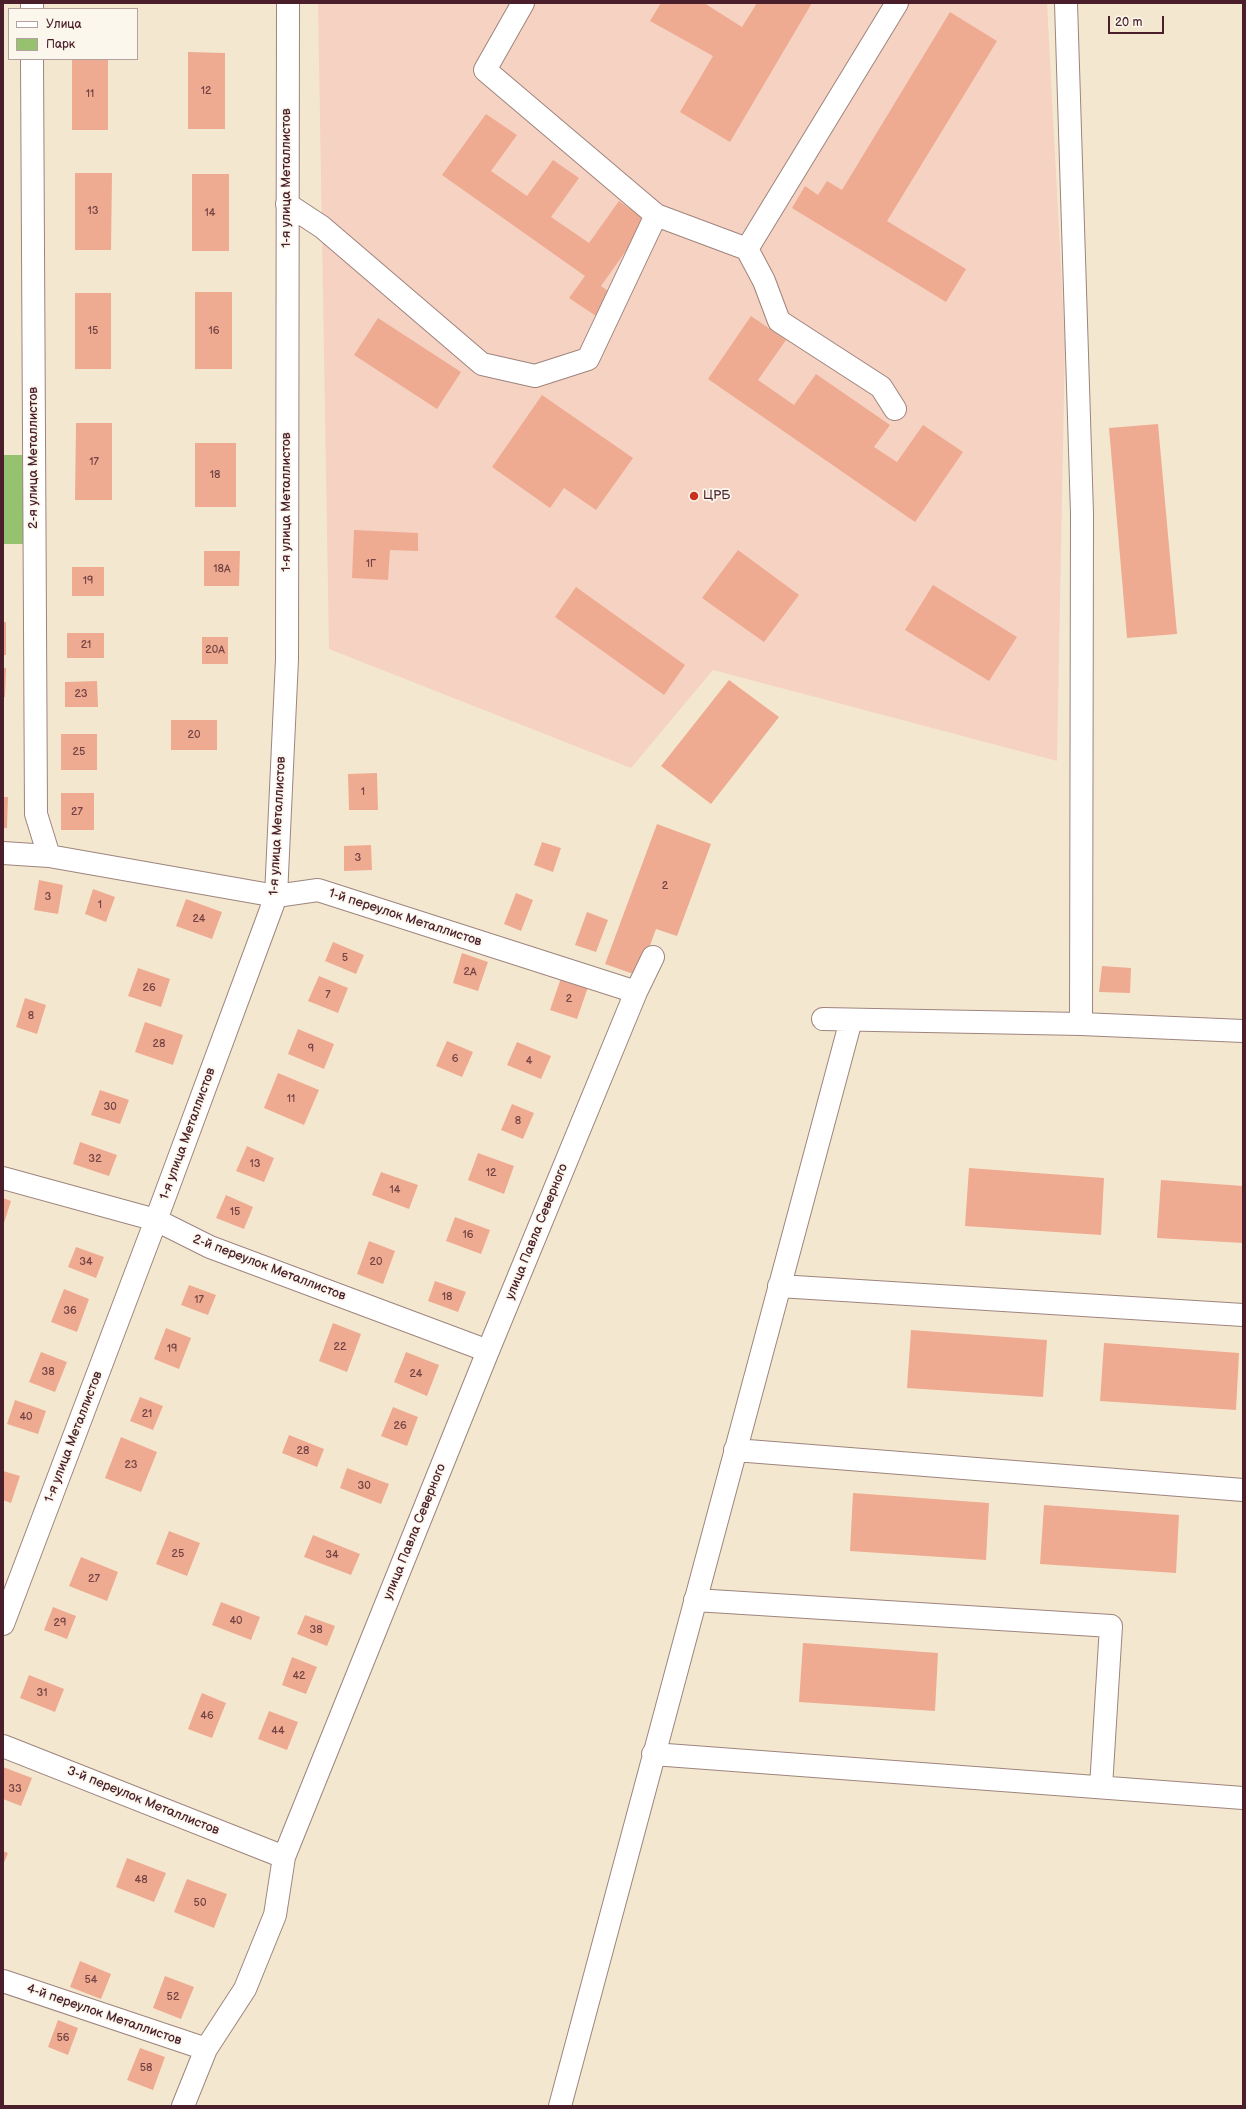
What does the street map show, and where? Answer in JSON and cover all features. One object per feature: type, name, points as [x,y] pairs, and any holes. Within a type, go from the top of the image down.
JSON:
[{"type":"street","name":"1-я улица Металлистов","points":[[3,1624],[156,1220],[276,896],[287,659],[288,3]]},
{"type":"street","points":[[524,3],[485,70],[656,216],[747,249],[764,281],[779,321],[881,387],[895,409]]},
{"type":"street","points":[[747,249],[897,3]]},
{"type":"street","points":[[1066,3],[1082,514],[1081,1024]]},
{"type":"street","name":"2-я улица Металлистов","points":[[32,60],[36,814],[49,856]]},
{"type":"street","points":[[287,204],[322,226],[482,364],[535,376],[588,358],[656,216]]},
{"type":"street","name":"1-й переулок Металлистов","points":[[3,853],[49,856],[276,896],[318,890],[636,992]]},
{"type":"street","name":"улица Павла Северного","points":[[183,2106],[206,2050],[245,1989],[275,1915],[284,1857],[488,1351],[636,992],[653,957]]},
{"type":"street","points":[[823,1019],[1081,1024],[1243,1031]]},
{"type":"street","points":[[560,2106],[850,1020]]},
{"type":"street","name":"2-й переулок Металлистов","points":[[3,1178],[156,1220],[210,1247],[488,1351]]},
{"type":"street","points":[[779,1286],[1243,1315]]},
{"type":"street","points":[[735,1450],[1243,1490]]},
{"type":"street","points":[[695,1600],[1111,1626],[1101,1787]]},
{"type":"street","name":"3-й переулок Металлистов","points":[[3,1746],[284,1857]]},
{"type":"street","points":[[653,1754],[1243,1798]]},
{"type":"street","name":"4-й переулок Металлистов","points":[[3,1981],[206,2050]]},
{"type":"shaded area","name":"ЦРБ","points":[[318,3],[1047,3],[1065,343],[1057,761],[713,670],[631,768],[329,649]]},
{"type":"green space","points":[[3,455],[28,455],[28,544],[3,544]]},
{"type":"building","points":[[661,3],[704,3],[742,27],[757,3],[812,3],[730,142],[680,112],[713,56],[650,21]]},
{"type":"building","points":[[950,12],[997,41],[887,221],[966,269],[946,302],[792,208],[805,186],[818,195],[827,181],[842,190]]},
{"type":"building","points":[[188,52],[225,53],[225,129],[188,129]]},
{"type":"building","points":[[72,60],[108,60],[108,130],[72,130]]},
{"type":"building","points":[[486,114],[517,135],[491,171],[527,196],[553,160],[579,178],[551,217],[589,243],[619,201],[647,221],[601,286],[618,298],[602,320],[569,298],[585,276],[442,175]]},
{"type":"building","points":[[75,173],[112,173],[111,250],[75,250]]},
{"type":"building","points":[[192,174],[229,174],[229,251],[192,251]]},
{"type":"building","points":[[195,292],[232,292],[232,369],[195,369]]},
{"type":"building","points":[[75,293],[111,293],[111,369],[75,369]]},
{"type":"building","points":[[751,316],[786,340],[758,380],[794,405],[816,374],[890,425],[874,447],[897,462],[923,425],[963,452],[915,522],[708,379]]},
{"type":"building","points":[[378,318],[461,372],[437,409],[354,355]]},
{"type":"building","points":[[542,395],[633,458],[596,510],[564,488],[550,508],[492,467]]},
{"type":"building","points":[[76,423],[112,423],[112,500],[75,500]]},
{"type":"building","points":[[1158,424],[1177,634],[1127,638],[1109,428]]},
{"type":"building","points":[[195,443],[236,443],[236,507],[195,507]]},
{"type":"building","points":[[354,530],[418,533],[418,551],[390,550],[388,580],[352,578]]},
{"type":"building","points":[[738,550],[799,595],[764,642],[702,598]]},
{"type":"building","points":[[204,551],[240,551],[239,586],[204,586]]},
{"type":"building","points":[[72,567],[104,567],[104,596],[72,596]]},
{"type":"building","points":[[933,585],[1017,637],[989,681],[905,630]]},
{"type":"building","points":[[576,587],[685,665],[664,695],[555,617]]},
{"type":"building","points":[[3,622],[6,622],[6,655],[3,655]]},
{"type":"building","points":[[67,633],[104,633],[104,658],[67,658]]},
{"type":"building","points":[[202,637],[228,637],[228,664],[202,664]]},
{"type":"building","points":[[3,668],[6,668],[5,697],[3,697]]},
{"type":"building","points":[[729,680],[779,717],[711,804],[661,766]]},
{"type":"building","points":[[97,681],[98,707],[65,707],[65,682]]},
{"type":"building","points":[[171,720],[217,720],[217,750],[171,750]]},
{"type":"building","points":[[61,734],[97,734],[97,770],[61,770]]},
{"type":"building","points":[[377,773],[378,810],[349,810],[348,774]]},
{"type":"building","points":[[61,793],[94,793],[94,830],[61,830]]},
{"type":"building","points":[[3,797],[8,797],[7,828],[3,828]]},
{"type":"building","points":[[657,824],[711,844],[677,936],[656,929],[639,976],[605,964]]},
{"type":"building","points":[[542,842],[561,848],[553,872],[534,865]]},
{"type":"building","points":[[371,845],[372,870],[344,871],[344,846]]},
{"type":"building","points":[[39,880],[63,885],[58,914],[34,910]]},
{"type":"building","points":[[93,889],[115,897],[106,922],[85,914]]},
{"type":"building","points":[[516,893],[533,900],[521,931],[504,924]]},
{"type":"building","points":[[186,899],[222,912],[212,939],[176,926]]},
{"type":"building","points":[[587,912],[608,920],[596,952],[575,945]]},
{"type":"building","points":[[333,942],[364,955],[356,974],[325,961]]},
{"type":"building","points":[[462,953],[488,962],[478,991],[453,983]]},
{"type":"building","points":[[1102,966],[1131,968],[1130,993],[1099,992]]},
{"type":"building","points":[[138,968],[170,979],[161,1007],[128,996]]},
{"type":"building","points":[[319,976],[348,988],[338,1013],[308,1001]]},
{"type":"building","points":[[561,978],[588,987],[577,1019],[550,1010]]},
{"type":"building","points":[[25,998],[46,1005],[37,1034],[16,1027]]},
{"type":"building","points":[[145,1022],[183,1035],[173,1065],[135,1052]]},
{"type":"building","points":[[298,1029],[334,1044],[324,1069],[288,1054]]},
{"type":"building","points":[[447,1041],[473,1052],[462,1077],[436,1066]]},
{"type":"building","points":[[517,1042],[551,1056],[541,1079],[507,1065]]},
{"type":"building","points":[[278,1073],[319,1090],[304,1125],[264,1108]]},
{"type":"building","points":[[100,1090],[129,1100],[120,1124],[91,1115]]},
{"type":"building","points":[[512,1104],[534,1113],[523,1139],[501,1130]]},
{"type":"building","points":[[80,1142],[117,1155],[109,1176],[73,1164]]},
{"type":"building","points":[[247,1146],[274,1158],[264,1182],[236,1171]]},
{"type":"building","points":[[478,1153],[514,1166],[504,1194],[468,1180]]},
{"type":"building","points":[[969,1168],[1104,1178],[1101,1235],[965,1226]]},
{"type":"building","points":[[381,1172],[418,1185],[409,1209],[372,1195]]},
{"type":"building","points":[[1161,1180],[1243,1186],[1243,1243],[1157,1238]]},
{"type":"building","points":[[226,1195],[253,1207],[244,1229],[216,1218]]},
{"type":"building","points":[[3,1198],[11,1201],[3,1226]]},
{"type":"building","points":[[455,1217],[490,1230],[481,1254],[446,1241]]},
{"type":"building","points":[[369,1241],[395,1251],[383,1284],[357,1274]]},
{"type":"building","points":[[76,1247],[104,1257],[96,1278],[68,1267]]},
{"type":"building","points":[[435,1281],[466,1292],[458,1312],[428,1301]]},
{"type":"building","points":[[189,1285],[216,1295],[208,1315],[181,1305]]},
{"type":"building","points":[[64,1289],[89,1299],[77,1332],[51,1322]]},
{"type":"building","points":[[333,1323],[361,1334],[347,1372],[319,1361]]},
{"type":"building","points":[[166,1328],[191,1338],[179,1369],[154,1359]]},
{"type":"building","points":[[911,1330],[1047,1340],[1043,1397],[907,1388]]},
{"type":"building","points":[[1104,1343],[1239,1353],[1236,1410],[1100,1401]]},
{"type":"building","points":[[41,1352],[67,1362],[55,1392],[29,1382]]},
{"type":"building","points":[[406,1352],[439,1365],[427,1396],[394,1382]]},
{"type":"building","points":[[140,1397],[163,1406],[153,1430],[130,1421]]},
{"type":"building","points":[[15,1400],[46,1411],[38,1434],[7,1424]]},
{"type":"building","points":[[393,1407],[418,1417],[407,1446],[381,1436]]},
{"type":"building","points":[[289,1435],[324,1449],[317,1467],[282,1453]]},
{"type":"building","points":[[121,1437],[157,1452],[141,1492],[105,1478]]},
{"type":"building","points":[[347,1468],[389,1484],[381,1504],[340,1488]]},
{"type":"building","points":[[3,1471],[20,1476],[11,1503],[3,1500]]},
{"type":"building","points":[[853,1493],[989,1503],[986,1560],[850,1551]]},
{"type":"building","points":[[1044,1505],[1179,1515],[1176,1573],[1040,1564]]},
{"type":"building","points":[[169,1531],[200,1543],[187,1576],[156,1564]]},
{"type":"building","points":[[313,1535],[360,1554],[351,1575],[304,1557]]},
{"type":"building","points":[[81,1557],[118,1572],[107,1601],[69,1586]]},
{"type":"building","points":[[221,1602],[260,1617],[251,1640],[212,1625]]},
{"type":"building","points":[[53,1607],[76,1616],[67,1639],[44,1630]]},
{"type":"building","points":[[305,1615],[335,1626],[327,1646],[297,1634]]},
{"type":"building","points":[[803,1643],[938,1653],[935,1711],[799,1702]]},
{"type":"building","points":[[292,1657],[317,1667],[306,1694],[282,1685]]},
{"type":"building","points":[[29,1675],[64,1689],[55,1712],[20,1698]]},
{"type":"building","points":[[202,1693],[226,1703],[212,1738],[188,1729]]},
{"type":"building","points":[[269,1711],[298,1722],[287,1750],[258,1739]]},
{"type":"building","points":[[3,1767],[32,1778],[21,1806],[3,1799]]},
{"type":"building","points":[[3,1851],[8,1853],[3,1865]]},
{"type":"building","points":[[127,1858],[166,1873],[154,1902],[116,1887]]},
{"type":"building","points":[[187,1879],[227,1894],[214,1928],[174,1912]]},
{"type":"building","points":[[80,1961],[111,1974],[101,1999],[70,1987]]},
{"type":"building","points":[[165,1976],[194,1987],[181,2019],[153,2008]]},
{"type":"building","points":[[58,2020],[78,2028],[68,2055],[48,2047]]},
{"type":"building","points":[[140,2048],[165,2057],[153,2090],[127,2080]]},
{"type":"place","name":"ЦРБ","points":[[694,496]]}]
